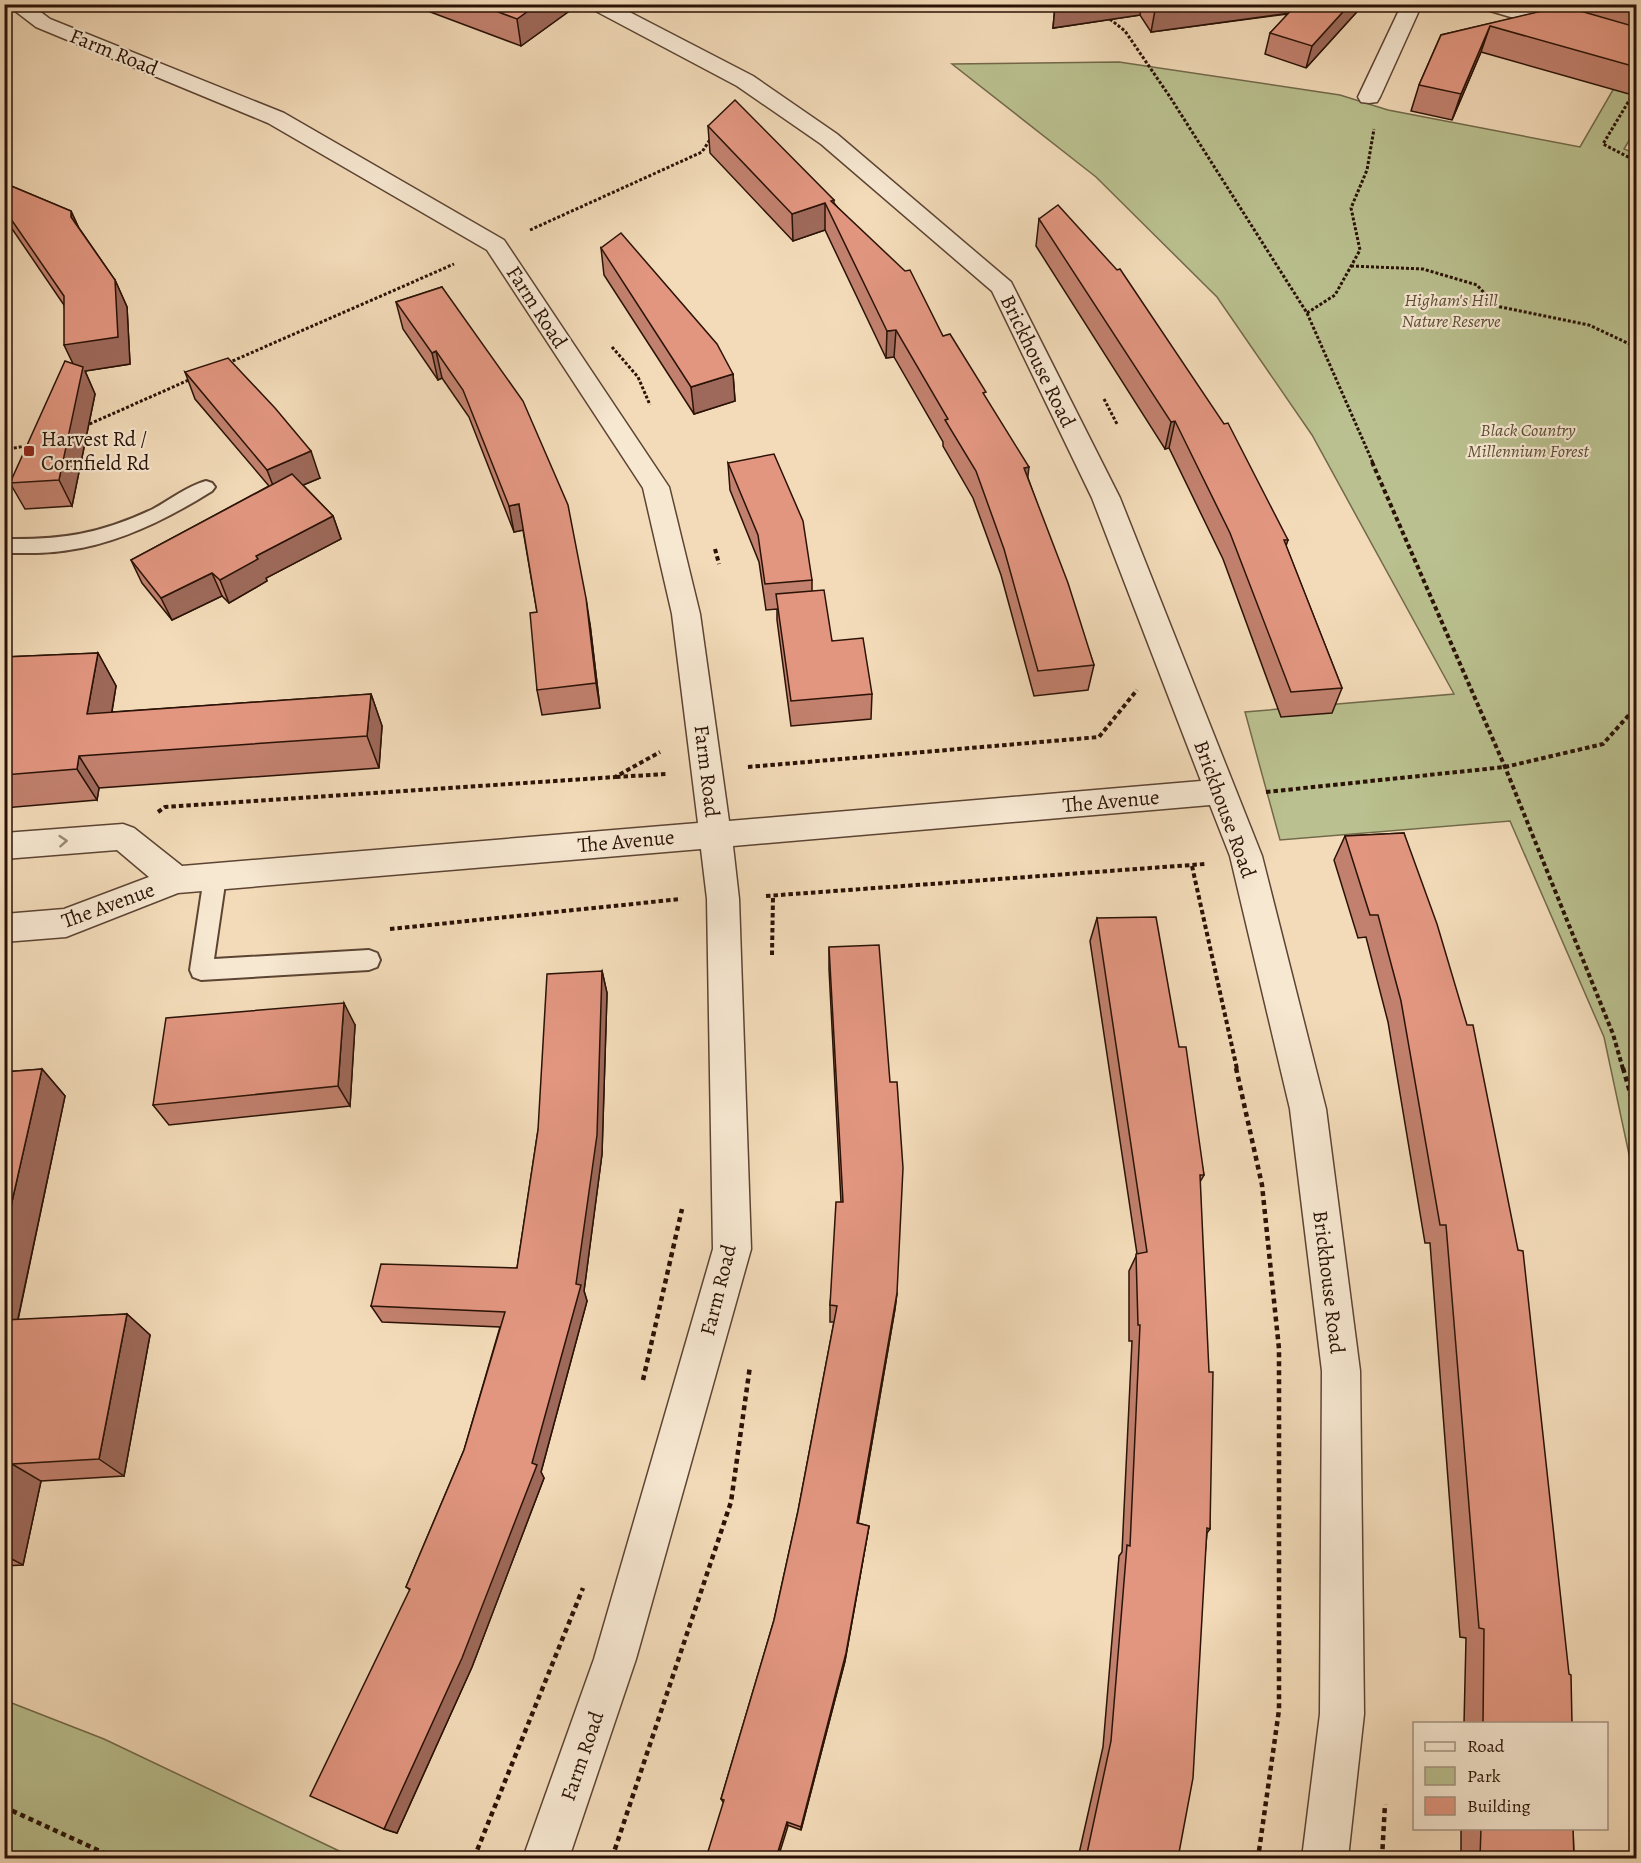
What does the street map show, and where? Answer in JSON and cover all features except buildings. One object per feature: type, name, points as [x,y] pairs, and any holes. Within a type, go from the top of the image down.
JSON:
[{"type":"street","name":"Farm Road","points":[[16,4],[43,23],[276,118],[496,245],[656,487],[686,614],[723,898],[732,1250],[615,1659],[546,1858]]},
{"type":"street","name":"Brickhouse Road","points":[[597,4],[745,81],[829,139],[1002,287],[1106,498],[1246,856],[1308,1109],[1341,1371],[1342,1714],[1325,1858]]},
{"type":"street","points":[[1369,97],[1412,4]]},
{"type":"street","points":[[1487,4],[1636,48]]},
{"type":"street","name":"The Avenue","points":[[4,928],[66,923],[176,880],[1220,792]]},
{"type":"street","points":[[4,846],[123,837]]},
{"type":"street","name":"The Avenue","points":[[123,837],[176,880]]},
{"type":"lane","points":[[4,546],[73,543],[121,531],[168,510],[206,487]]},
{"type":"lane","points":[[215,877],[201,970],[369,960]]},
{"type":"path","points":[[1100,11],[1125,31],[1151,68],[1306,313],[1505,767],[1613,1034],[1636,1113]]},
{"type":"path","points":[[702,152],[745,81]]},
{"type":"path","points":[[1636,89],[1603,144],[1636,161]]},
{"type":"path","points":[[1306,313],[1335,295],[1360,250],[1351,208],[1363,187],[1372,151],[1376,106],[1369,97]]},
{"type":"path","points":[[219,367],[702,152],[714,150]]},
{"type":"path","points":[[1351,266],[1423,269],[1477,285],[1496,306],[1589,325],[1636,347]]},
{"type":"path","points":[[78,429],[198,376]]},
{"type":"path","points":[[4,450],[36,444]]},
{"type":"path","points":[[743,768],[1099,737],[1142,683]]},
{"type":"path","points":[[1220,792],[1255,793],[1505,767],[1604,744],[1636,707]]},
{"type":"path","points":[[123,837],[165,807],[615,777],[661,752]]},
{"type":"path","points":[[383,930],[681,899],[1192,866],[1246,856]]},
{"type":"path","points":[[1192,866],[1262,1185],[1279,1349],[1279,1710],[1258,1858]]},
{"type":"path","points":[[681,899],[681,911]]},
{"type":"path","points":[[641,1388],[682,1206]]},
{"type":"path","points":[[474,1858],[587,1577]]},
{"type":"path","points":[[4,1807],[115,1858]]},
{"type":"green space","name":"Higham's Hill Nature Reserve","points":[[1632,57],[1636,59],[1636,129],[1624,149],[1636,154],[1636,1187],[1604,1037],[1510,821],[1280,840],[1245,712],[1454,694],[1312,435],[1217,297],[1096,177],[952,64],[1119,62],[1340,95],[1388,110],[1580,147]]},
{"type":"green space","points":[[4,1700],[104,1739],[354,1858],[5,1858]]},
{"type":"place","name":"Harvest Rd / Cornfield Rd","points":[[29,451]]},
{"type":"park label","name":"Black Country Millennium Forest","points":[[1528,440]]}]
